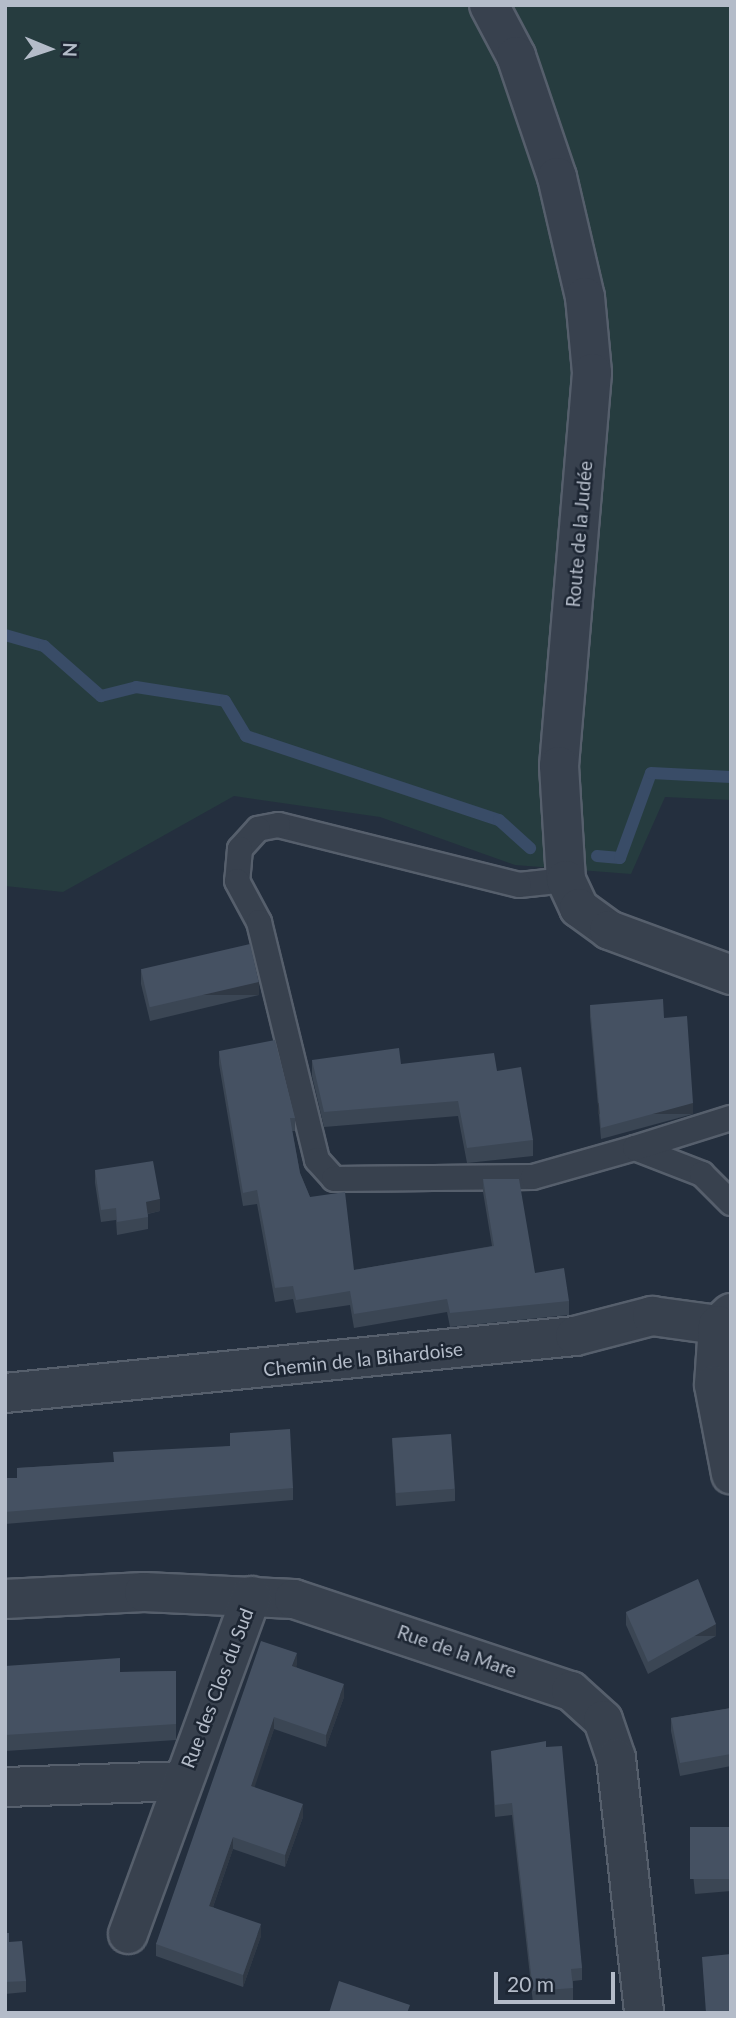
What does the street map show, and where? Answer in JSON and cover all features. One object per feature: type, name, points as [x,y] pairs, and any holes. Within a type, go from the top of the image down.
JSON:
[{"type":"street","name":"Route de la Judée","points":[[489,5],[516,56],[557,177],[585,297],[592,373],[559,766],[566,880],[579,908],[609,930],[731,975]]},
{"type":"street","name":"Chemin de la Bihardoise","points":[[5,1393],[575,1336],[652,1316],[726,1326]]},
{"type":"street","points":[[726,1326],[714,1385],[731,1474]]},
{"type":"street","name":"Rue de la Mare","points":[[5,1600],[144,1592],[252,1595],[317,1604],[452,1647],[571,1691],[592,1705],[616,1758],[644,2013]]},
{"type":"street","name":"Rue des Clos du Sud","points":[[128,1934],[252,1595]]},
{"type":"street","name":"Rue des Clos du Sud","points":[[5,1787],[183,1781]]},
{"type":"lane","points":[[566,880],[519,886],[278,825],[258,829],[240,849],[237,881],[259,922],[317,1160],[334,1179],[533,1177],[731,1118]]},
{"type":"lane","points":[[635,1148],[702,1174],[731,1203]]},
{"type":"green space","points":[[5,5],[731,5],[731,800],[665,797],[631,874],[515,865],[380,817],[234,796],[63,892],[5,886]]},
{"type":"building","points":[[250,944],[259,982],[150,1007],[141,969]]},
{"type":"building","points":[[663,999],[664,1018],[687,1016],[693,1103],[601,1128],[590,1005]]},
{"type":"building","points":[[275,1040],[295,1118],[290,1118],[300,1173],[310,1197],[345,1192],[354,1270],[494,1246],[483,1179],[519,1179],[535,1273],[564,1268],[569,1301],[450,1313],[447,1299],[354,1314],[350,1291],[296,1300],[293,1286],[275,1288],[257,1190],[243,1193],[219,1051]]},
{"type":"building","points":[[399,1048],[401,1064],[494,1053],[497,1071],[521,1067],[533,1140],[467,1148],[458,1101],[324,1112],[312,1060]]},
{"type":"building","points":[[153,1161],[160,1199],[146,1202],[148,1217],[117,1222],[116,1208],[101,1210],[95,1170]]},
{"type":"building","points":[[290,1429],[293,1488],[5,1512],[5,1478],[17,1478],[17,1468],[114,1462],[113,1452],[230,1446],[230,1433]]},
{"type":"building","points":[[451,1434],[455,1489],[396,1493],[392,1438]]},
{"type":"building","points":[[698,1579],[716,1624],[648,1662],[626,1612]]},
{"type":"building","points":[[261,1641],[297,1653],[292,1666],[344,1684],[326,1735],[274,1717],[251,1786],[303,1804],[285,1855],[233,1837],[209,1906],[261,1924],[243,1975],[156,1944]]},
{"type":"building","points":[[120,1658],[120,1672],[176,1671],[176,1724],[5,1735],[5,1666]]},
{"type":"building","points":[[731,1708],[731,1754],[680,1763],[671,1718]]},
{"type":"building","points":[[546,1741],[546,1747],[562,1746],[582,1968],[571,1969],[573,1988],[533,1991],[512,1803],[495,1805],[491,1751]]},
{"type":"building","points":[[690,1827],[731,1827],[731,1879],[690,1879]]},
{"type":"building","points":[[5,1933],[9,1933],[9,1942],[22,1941],[26,1981],[5,1982]]},
{"type":"building","points":[[731,1954],[731,2013],[706,2013],[702,1957]]},
{"type":"building","points":[[339,1981],[410,2005],[407,2013],[329,2013]]},
{"type":"waterway","points":[[5,635],[44,646],[101,696],[136,687],[225,701],[246,736],[499,820],[530,848]]},
{"type":"waterway","points":[[597,856],[620,858],[651,773],[731,777]]}]
